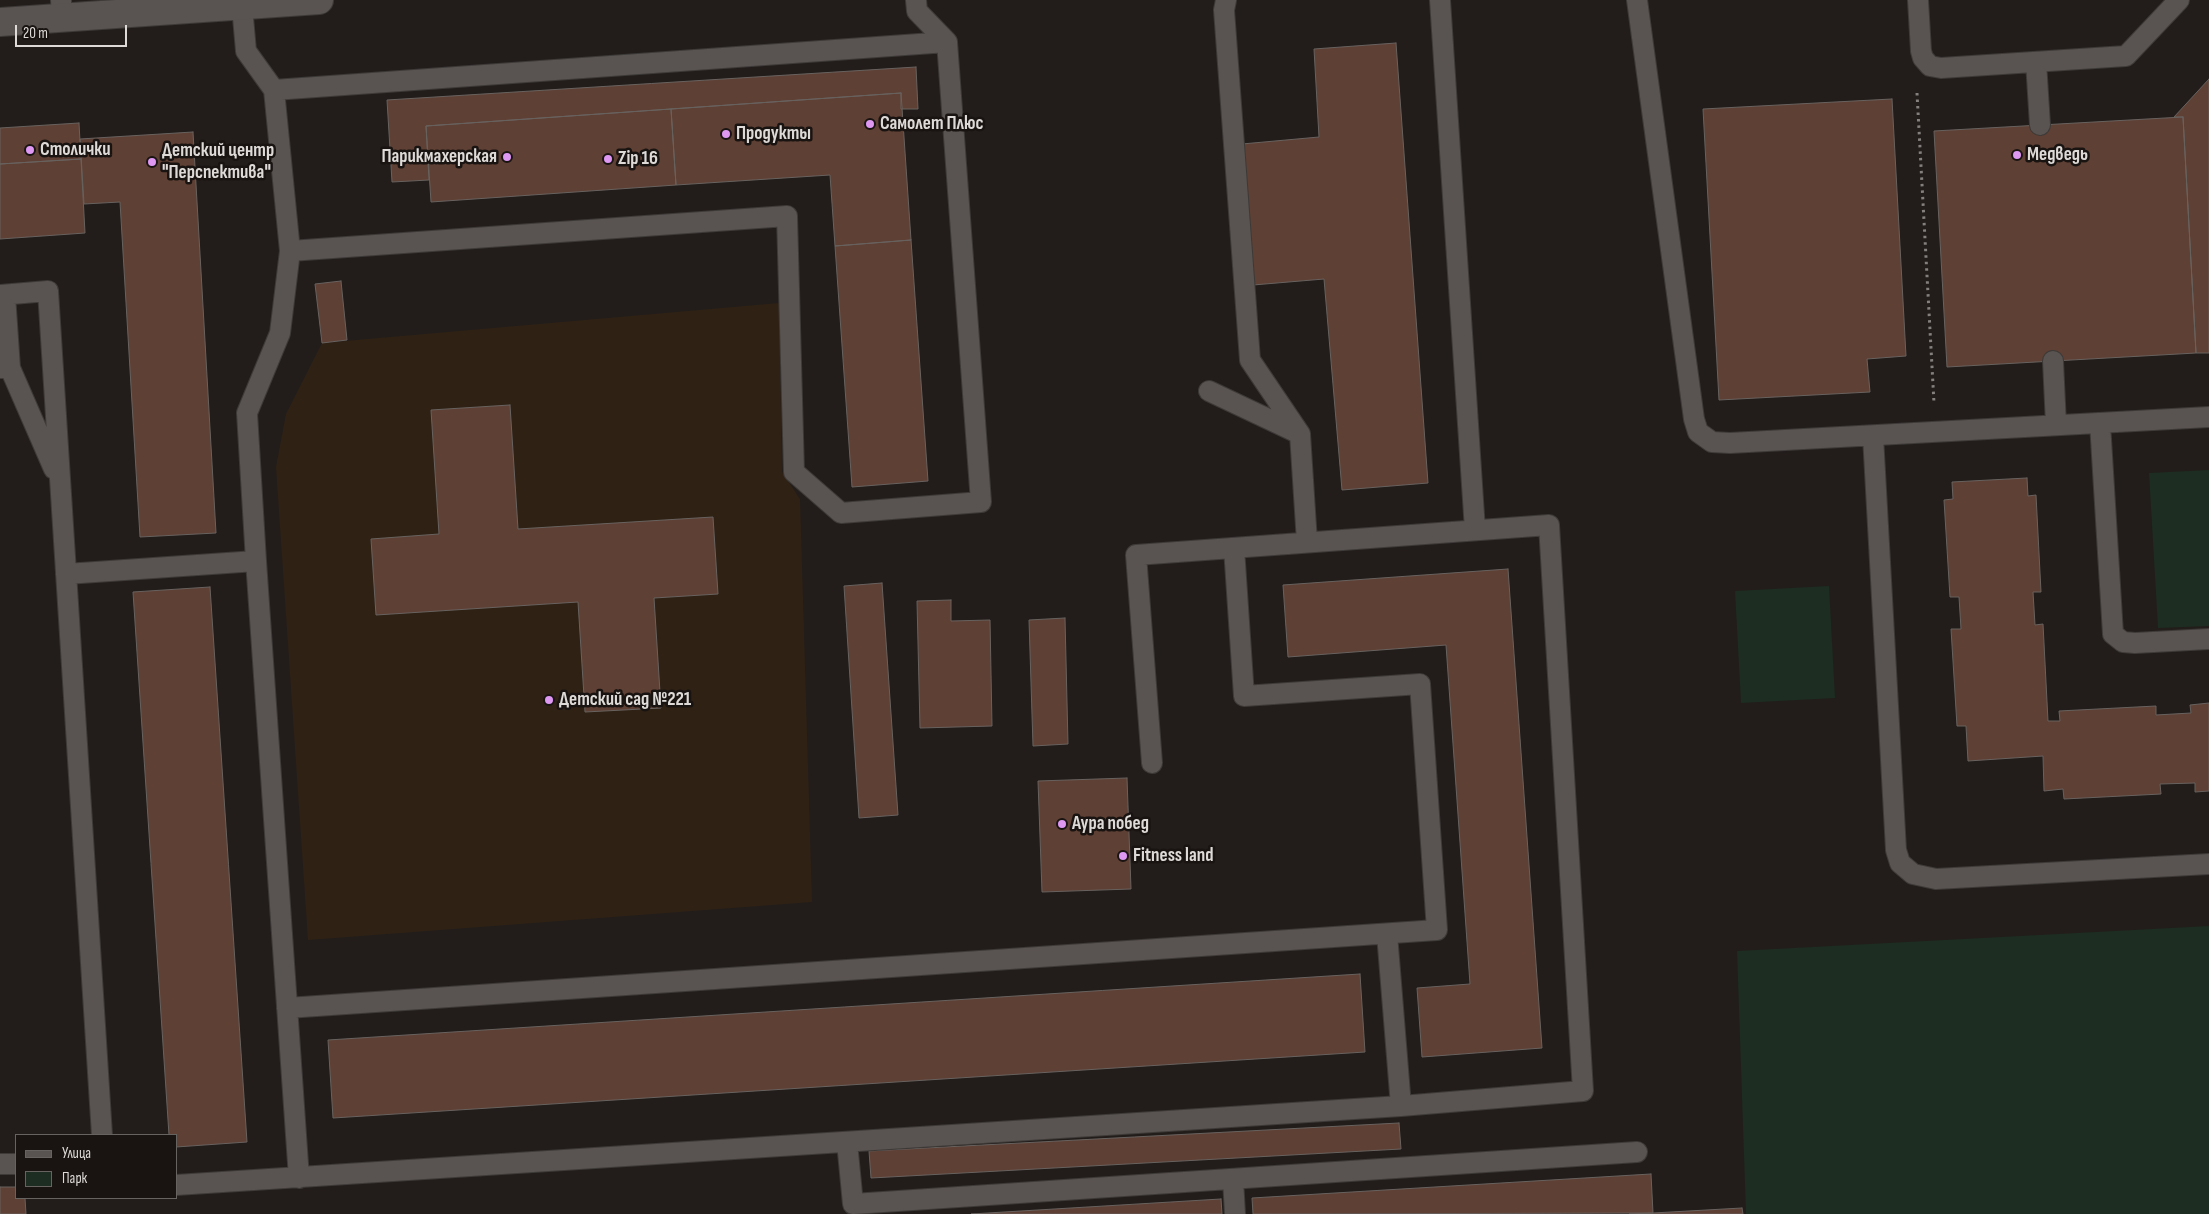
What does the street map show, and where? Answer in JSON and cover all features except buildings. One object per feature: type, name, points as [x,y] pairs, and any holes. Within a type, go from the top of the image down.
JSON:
[{"type":"street","points":[[0,22],[62,9],[242,6],[319,0]]},
{"type":"lane","points":[[290,251],[787,216],[794,472],[841,513],[981,502],[948,42],[916,11],[916,0]]},
{"type":"lane","points":[[1226,0],[1224,10],[1250,360],[1300,434],[1307,542]]},
{"type":"lane","points":[[1440,0],[1475,530]]},
{"type":"lane","points":[[1637,0],[1694,419],[1698,432],[1712,442],[1730,443],[2209,417]]},
{"type":"lane","points":[[1918,0],[1923,58],[1930,66],[1941,68],[2126,56],[2179,0]]},
{"type":"lane","points":[[242,6],[246,51],[274,90],[290,251],[280,333],[247,413],[299,1178]]},
{"type":"lane","points":[[274,90],[948,42]]},
{"type":"lane","points":[[2036,62],[2040,125]]},
{"type":"lane","points":[[60,484],[5,368],[3,295],[48,291],[102,1134]]},
{"type":"lane","points":[[2053,361],[2056,425]]},
{"type":"lane","points":[[1209,391],[1300,434]]},
{"type":"lane","points":[[2100,423],[2113,634],[2123,642],[2136,643],[2209,639]]},
{"type":"lane","points":[[1873,436],[1896,850],[1900,863],[1913,874],[1936,879],[2209,864]]},
{"type":"lane","points":[[178,1185],[1401,1106],[1584,1091],[1549,525],[1136,555],[1152,763]]},
{"type":"lane","points":[[287,1008],[1437,930],[1420,684],[1244,696],[1234,548]]},
{"type":"lane","points":[[66,574],[256,561]]},
{"type":"lane","points":[[1387,934],[1401,1106]]},
{"type":"lane","points":[[847,1142],[853,1204],[1638,1152]]},
{"type":"lane","points":[[0,1164],[15,1164]]},
{"type":"lane","points":[[1233,1179],[1235,1214]]},
{"type":"path","points":[[1923,58],[1916,80],[1936,432]]},
{"type":"shaded area","name":"Детский сад №221","points":[[779,303],[782,472],[800,499],[812,902],[308,940],[276,467],[286,414],[322,343]]},
{"type":"green space","points":[[2209,470],[2209,626],[2158,628],[2149,473]]},
{"type":"green space","points":[[1829,586],[1835,698],[1741,703],[1735,591]]},
{"type":"green space","points":[[2209,926],[2209,1214],[1746,1214],[1737,951]]},
{"type":"place","name":"Самолет Плюс","points":[[870,124]]},
{"type":"place","name":"Продукты","points":[[726,134]]},
{"type":"place","name":"Столички","points":[[30,150]]},
{"type":"place","name":"Медведь","points":[[2017,155]]},
{"type":"place","name":"Парикмахерская","points":[[507,157]]},
{"type":"place","name":"Zip 16","points":[[608,159]]},
{"type":"place","name":"Детский центр \"Перспектива\"","points":[[152,162]]},
{"type":"place","name":"Детский сад №221","points":[[549,700]]},
{"type":"place","name":"Аура побед","points":[[1062,824]]},
{"type":"place","name":"Fitness land","points":[[1123,856]]}]
